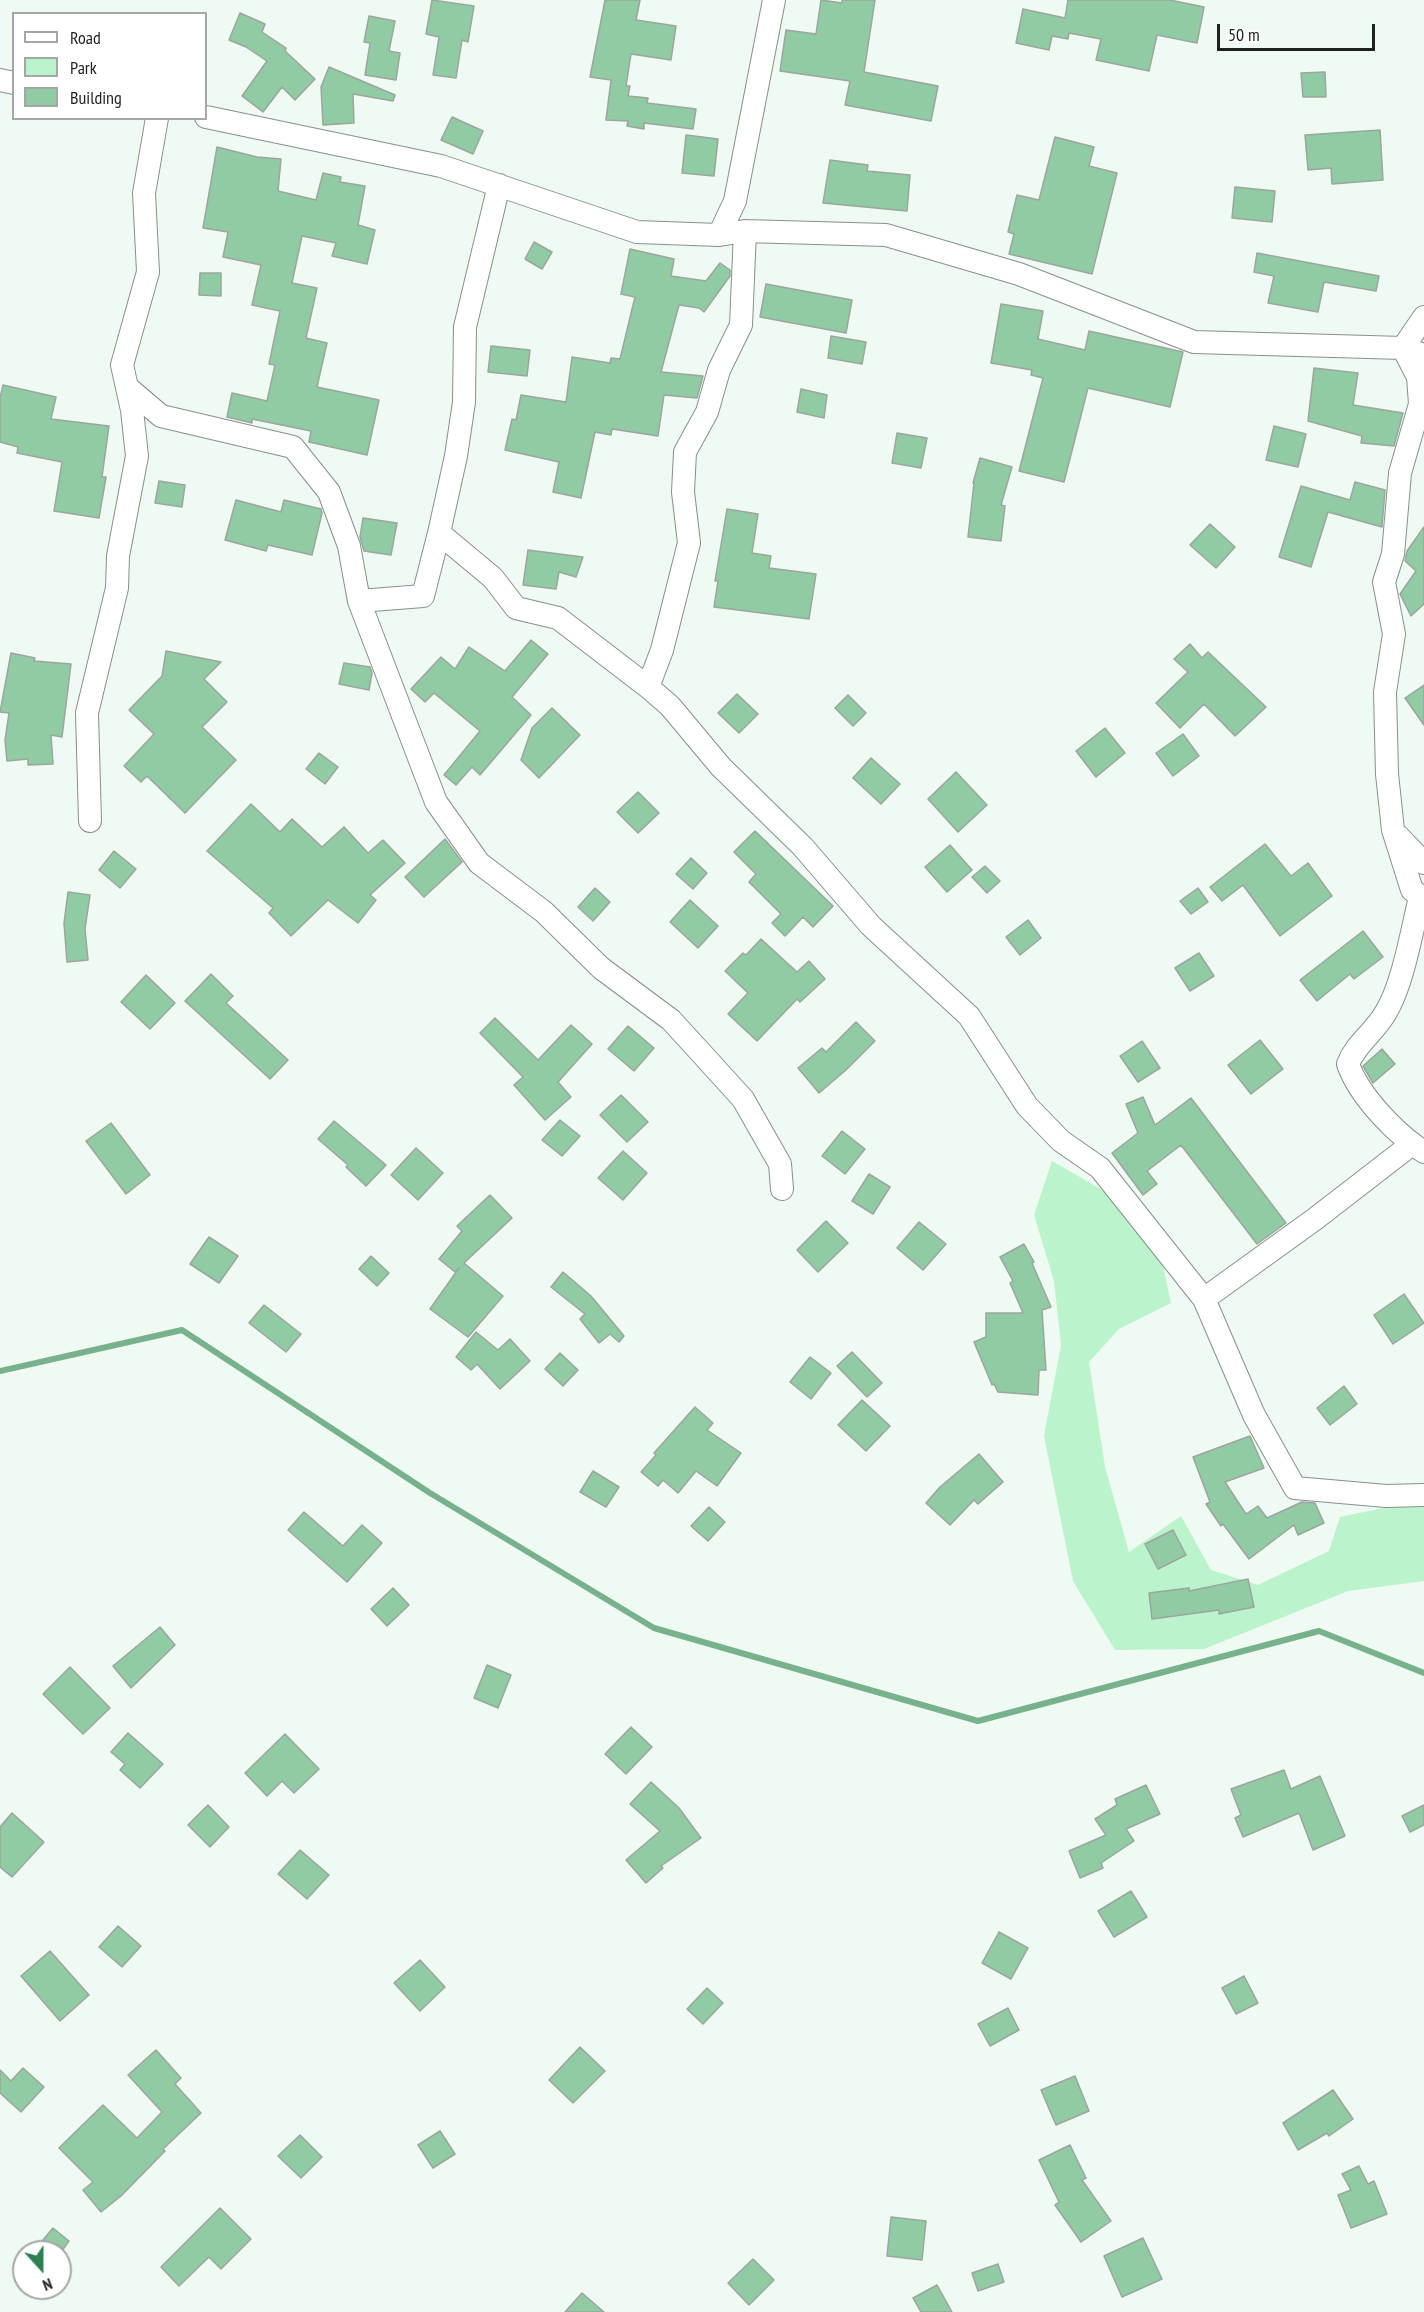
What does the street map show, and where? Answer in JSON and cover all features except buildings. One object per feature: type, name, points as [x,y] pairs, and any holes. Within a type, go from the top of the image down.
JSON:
[{"type":"street","points":[[719,235],[735,201],[774,0]]},
{"type":"street","points":[[207,117],[441,166],[637,232],[719,235],[745,231],[886,235],[1019,274],[1194,342],[1414,351]]},
{"type":"street","points":[[90,820],[87,713],[117,588],[118,556],[137,456],[132,410],[122,365],[148,272],[144,193],[157,120]]},
{"type":"street","points":[[359,601],[423,596],[456,456],[464,402],[465,327],[499,185]]},
{"type":"street","points":[[648,687],[663,650],[689,543],[683,492],[685,452],[707,412],[719,370],[741,325],[745,231]]},
{"type":"street","points":[[1204,1299],[1418,1148],[1386,1119],[1353,1079],[1348,1064],[1354,1050],[1385,1015],[1394,996],[1422,898],[1412,891],[1393,830],[1387,774],[1385,692],[1394,634],[1384,582],[1393,554],[1400,473],[1420,404],[1414,351],[1424,317]]},
{"type":"street","points":[[127,387],[161,416],[293,447],[328,492],[349,546],[359,601],[436,802],[479,863],[544,912],[601,968],[670,1020],[743,1099],[780,1164],[782,1189]]},
{"type":"street","points":[[439,533],[493,578],[516,608],[558,618],[670,706],[721,767],[803,847],[871,926],[969,1016],[1027,1106],[1061,1141],[1100,1168],[1204,1299],[1254,1415],[1295,1488],[1386,1496],[1424,1495]]},
{"type":"street","points":[[1393,830],[1424,863]]},
{"type":"green space","points":[[1052,1161],[1111,1195],[1162,1261],[1171,1303],[1119,1329],[1089,1362],[1105,1467],[1129,1552],[1181,1516],[1211,1570],[1258,1585],[1329,1551],[1340,1517],[1417,1501],[1424,1504],[1424,1581],[1348,1591],[1204,1649],[1115,1650],[1073,1581],[1044,1436],[1061,1345],[1054,1281],[1034,1215]]},
{"type":"waterway","points":[[0,1371],[182,1330],[430,1493],[654,1628],[978,1721],[1319,1631],[1424,1673]]}]
